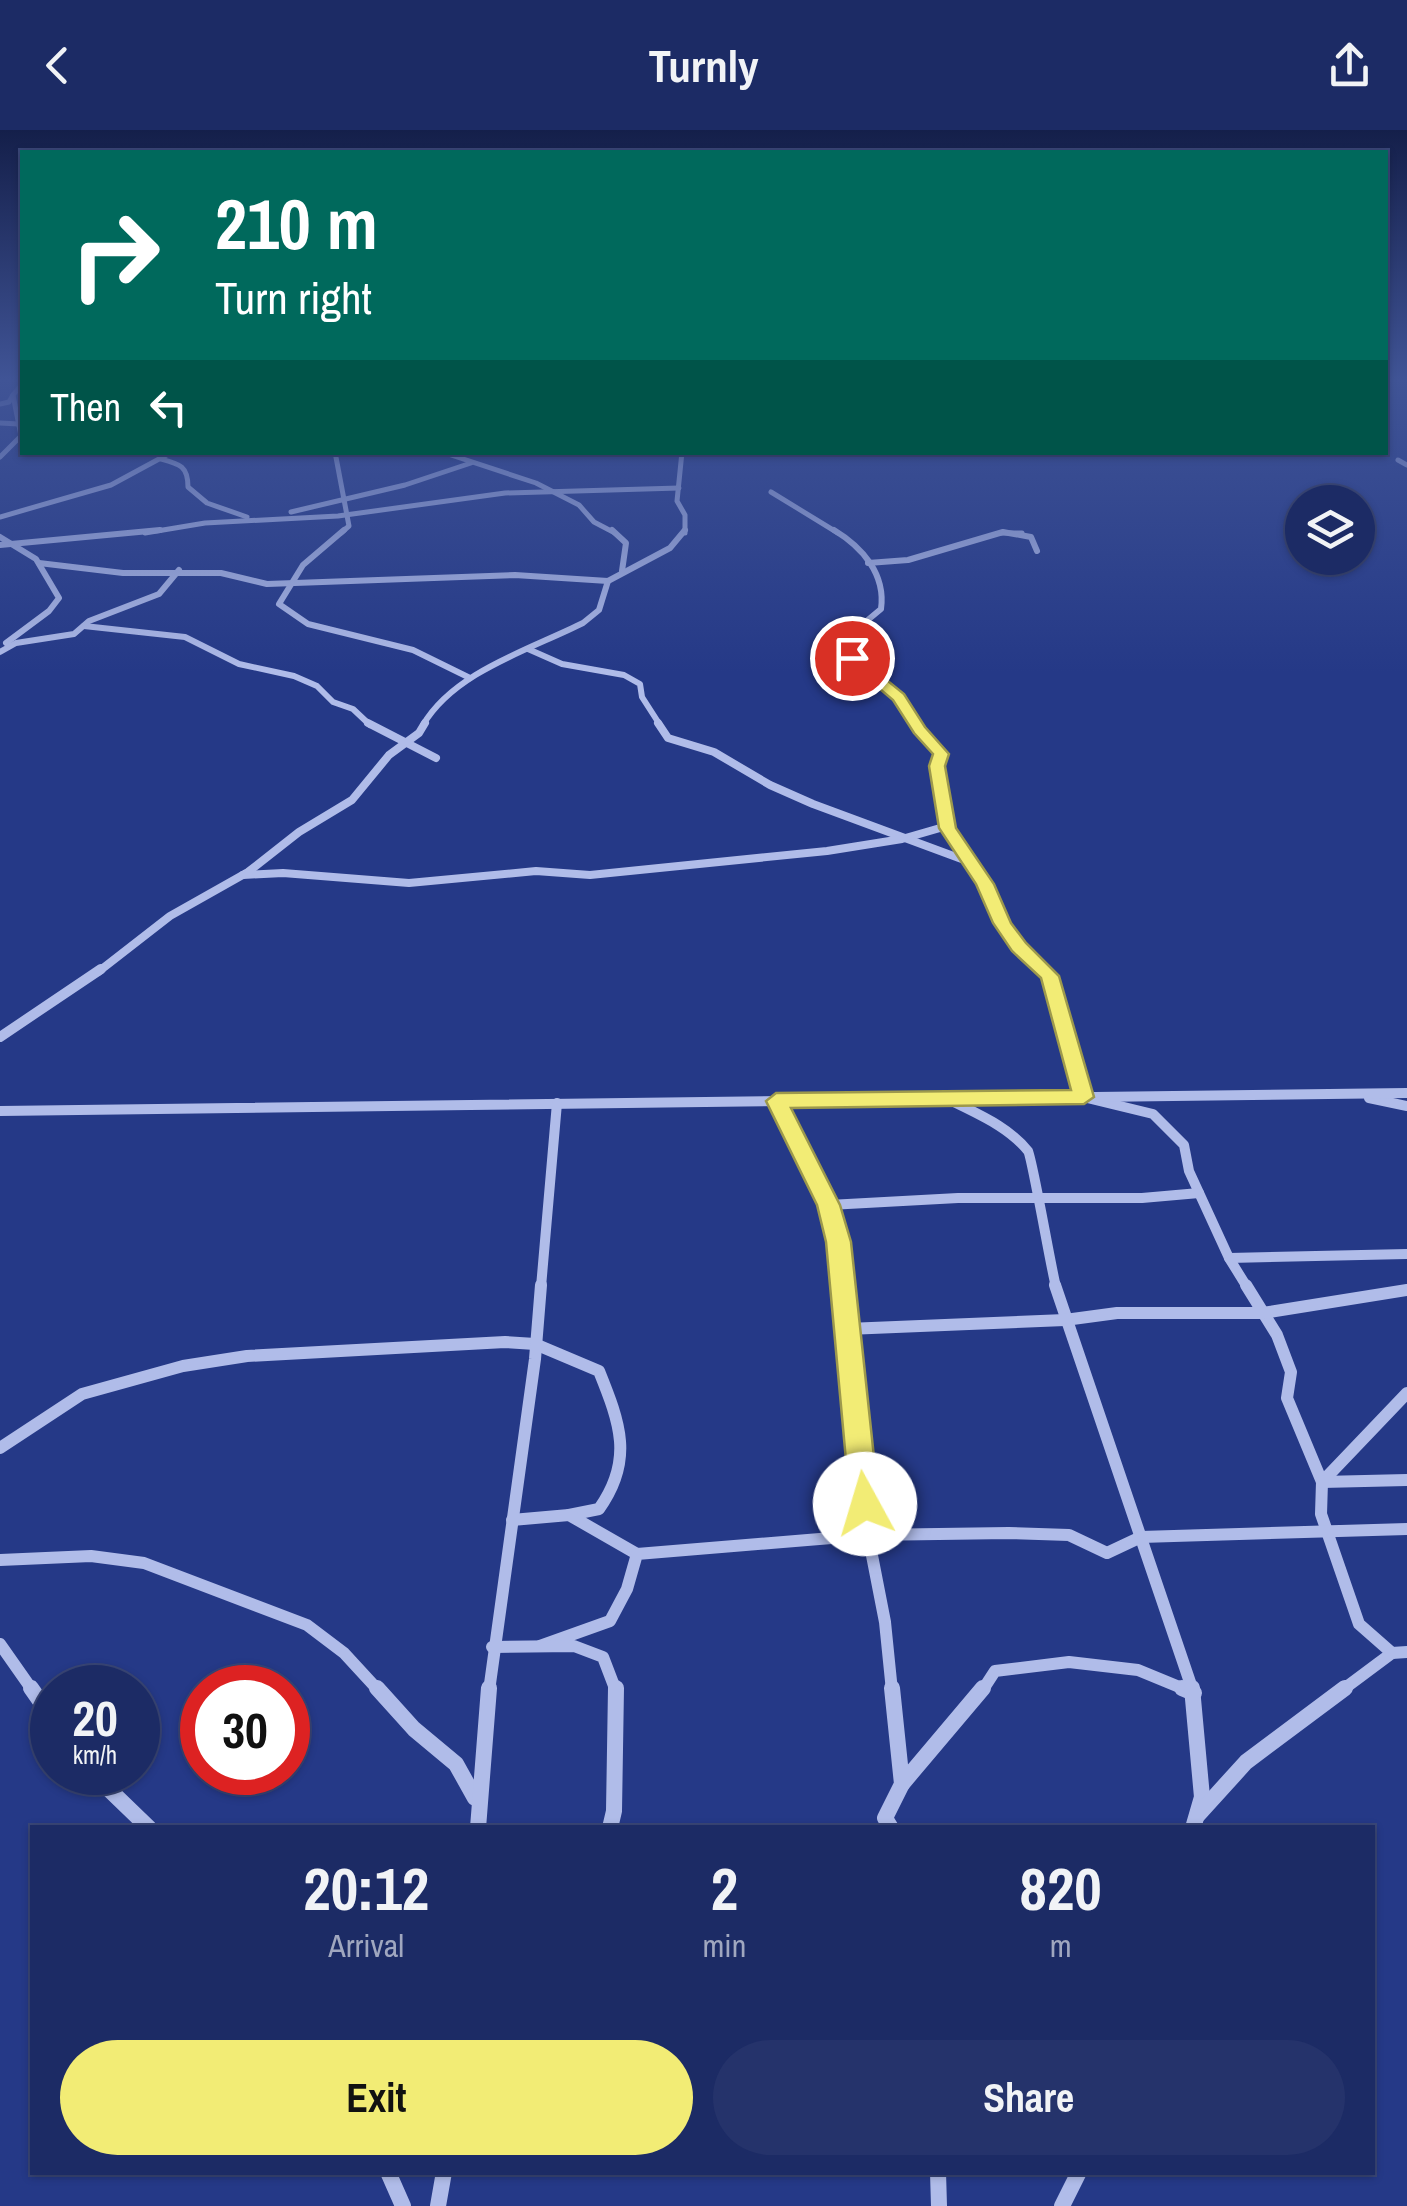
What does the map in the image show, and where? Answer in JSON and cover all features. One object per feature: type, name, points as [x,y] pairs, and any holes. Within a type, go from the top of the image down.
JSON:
[{"type":"street","points":[[0,517],[125,478]]},
{"type":"street","points":[[188,478],[188,487],[204,502],[253,518]]},
{"type":"street","points":[[341,478],[349,524],[339,537],[324,544],[288,583],[279,604],[290,614],[336,633],[412,650],[470,678]]},
{"type":"street","points":[[281,516],[426,478]]},
{"type":"street","points":[[524,478],[622,536],[626,542],[622,571]]},
{"type":"street","points":[[0,1037],[96,973],[164,920],[241,876],[352,800],[390,754],[418,733],[441,698],[470,678],[594,614],[608,581],[670,548],[684,535],[686,520],[677,501],[680,478]]},
{"type":"street","points":[[0,545],[123,536],[253,518],[346,514],[494,494],[679,488]]},
{"type":"street","points":[[772,492],[856,544],[871,565],[883,594],[881,608],[858,629],[843,654],[899,698],[919,730],[942,754],[937,766],[947,826],[1019,947],[1050,976],[1084,1097]]},
{"type":"street","points":[[871,565],[956,548],[1003,532],[1031,537],[1037,551]]},
{"type":"street","points":[[0,537],[40,563],[58,601],[9,640],[0,652]]},
{"type":"street","points":[[40,563],[123,574],[221,573],[267,584],[515,575],[608,581]]},
{"type":"street","points":[[0,652],[20,642],[74,634],[158,594],[178,571]]},
{"type":"street","points":[[84,626],[185,637],[239,664],[294,676],[317,686],[334,702],[353,709],[372,727],[436,758]]},
{"type":"street","points":[[528,648],[562,664],[624,675],[637,682],[660,732],[668,738],[714,752],[770,786],[968,862]]},
{"type":"street","points":[[241,876],[283,873],[410,882],[536,872],[590,875],[827,851],[902,839],[947,826]]},
{"type":"street","points":[[0,1112],[1407,1093]]},
{"type":"street","points":[[1350,1094],[1407,1106]]},
{"type":"street","points":[[1084,1097],[1153,1114],[1184,1144],[1189,1171],[1199,1193],[1230,1258],[1277,1335],[1291,1372],[1287,1398],[1322,1482],[1320,1514],[1359,1624],[1400,1652],[1246,1762],[1195,1822]]},
{"type":"street","points":[[948,1099],[1020,1140],[1031,1154],[1037,1200],[1065,1320],[1194,1693],[1202,1796],[1195,1822]]},
{"type":"street","points":[[776,1101],[829,1205],[838,1242],[868,1534],[885,1622],[902,1784]]},
{"type":"street","points":[[478,1821],[492,1647],[535,1344],[557,1102]]},
{"type":"street","points":[[829,1205],[1199,1193]]},
{"type":"street","points":[[1230,1258],[1407,1254]]},
{"type":"street","points":[[847,1329],[1065,1320],[1116,1313],[1262,1313],[1407,1290]]},
{"type":"street","points":[[0,1448],[82,1394],[182,1366],[287,1352],[468,1343],[535,1344],[599,1370],[613,1406],[618,1436],[618,1482],[599,1509],[512,1520]]},
{"type":"street","points":[[1322,1482],[1407,1393]]},
{"type":"street","points":[[1322,1482],[1407,1480]]},
{"type":"street","points":[[569,1515],[637,1554],[868,1534],[1069,1535],[1107,1554],[1141,1537],[1407,1529]]},
{"type":"street","points":[[540,1646],[610,1621],[627,1589],[637,1554]]},
{"type":"street","points":[[0,1560],[114,1558],[142,1562],[207,1589],[241,1596],[318,1632],[344,1652],[414,1728],[449,1756],[474,1786],[478,1821]]},
{"type":"street","points":[[0,1644],[30,1687]]},
{"type":"street","points":[[492,1647],[574,1646],[602,1657],[616,1688],[611,1825]]},
{"type":"street","points":[[890,1825],[886,1818],[902,1784],[970,1708],[995,1672],[1069,1662],[1138,1670],[1194,1693]]},
{"type":"street","points":[[115,1795],[146,1825]]},
{"type":"street","points":[[389,2175],[403,2206]]},
{"type":"street","points":[[438,2206],[443,2175]]},
{"type":"street","points":[[938,2175],[939,2206]]},
{"type":"street","points":[[1062,2206],[1078,2175]]},
{"type":"route","points":[[852,658],[899,698],[922,734],[942,754],[937,766],[947,828],[985,884],[1002,923],[1019,947],[1050,976],[1084,1097],[776,1101],[829,1205],[838,1242],[865,1504]]}]
